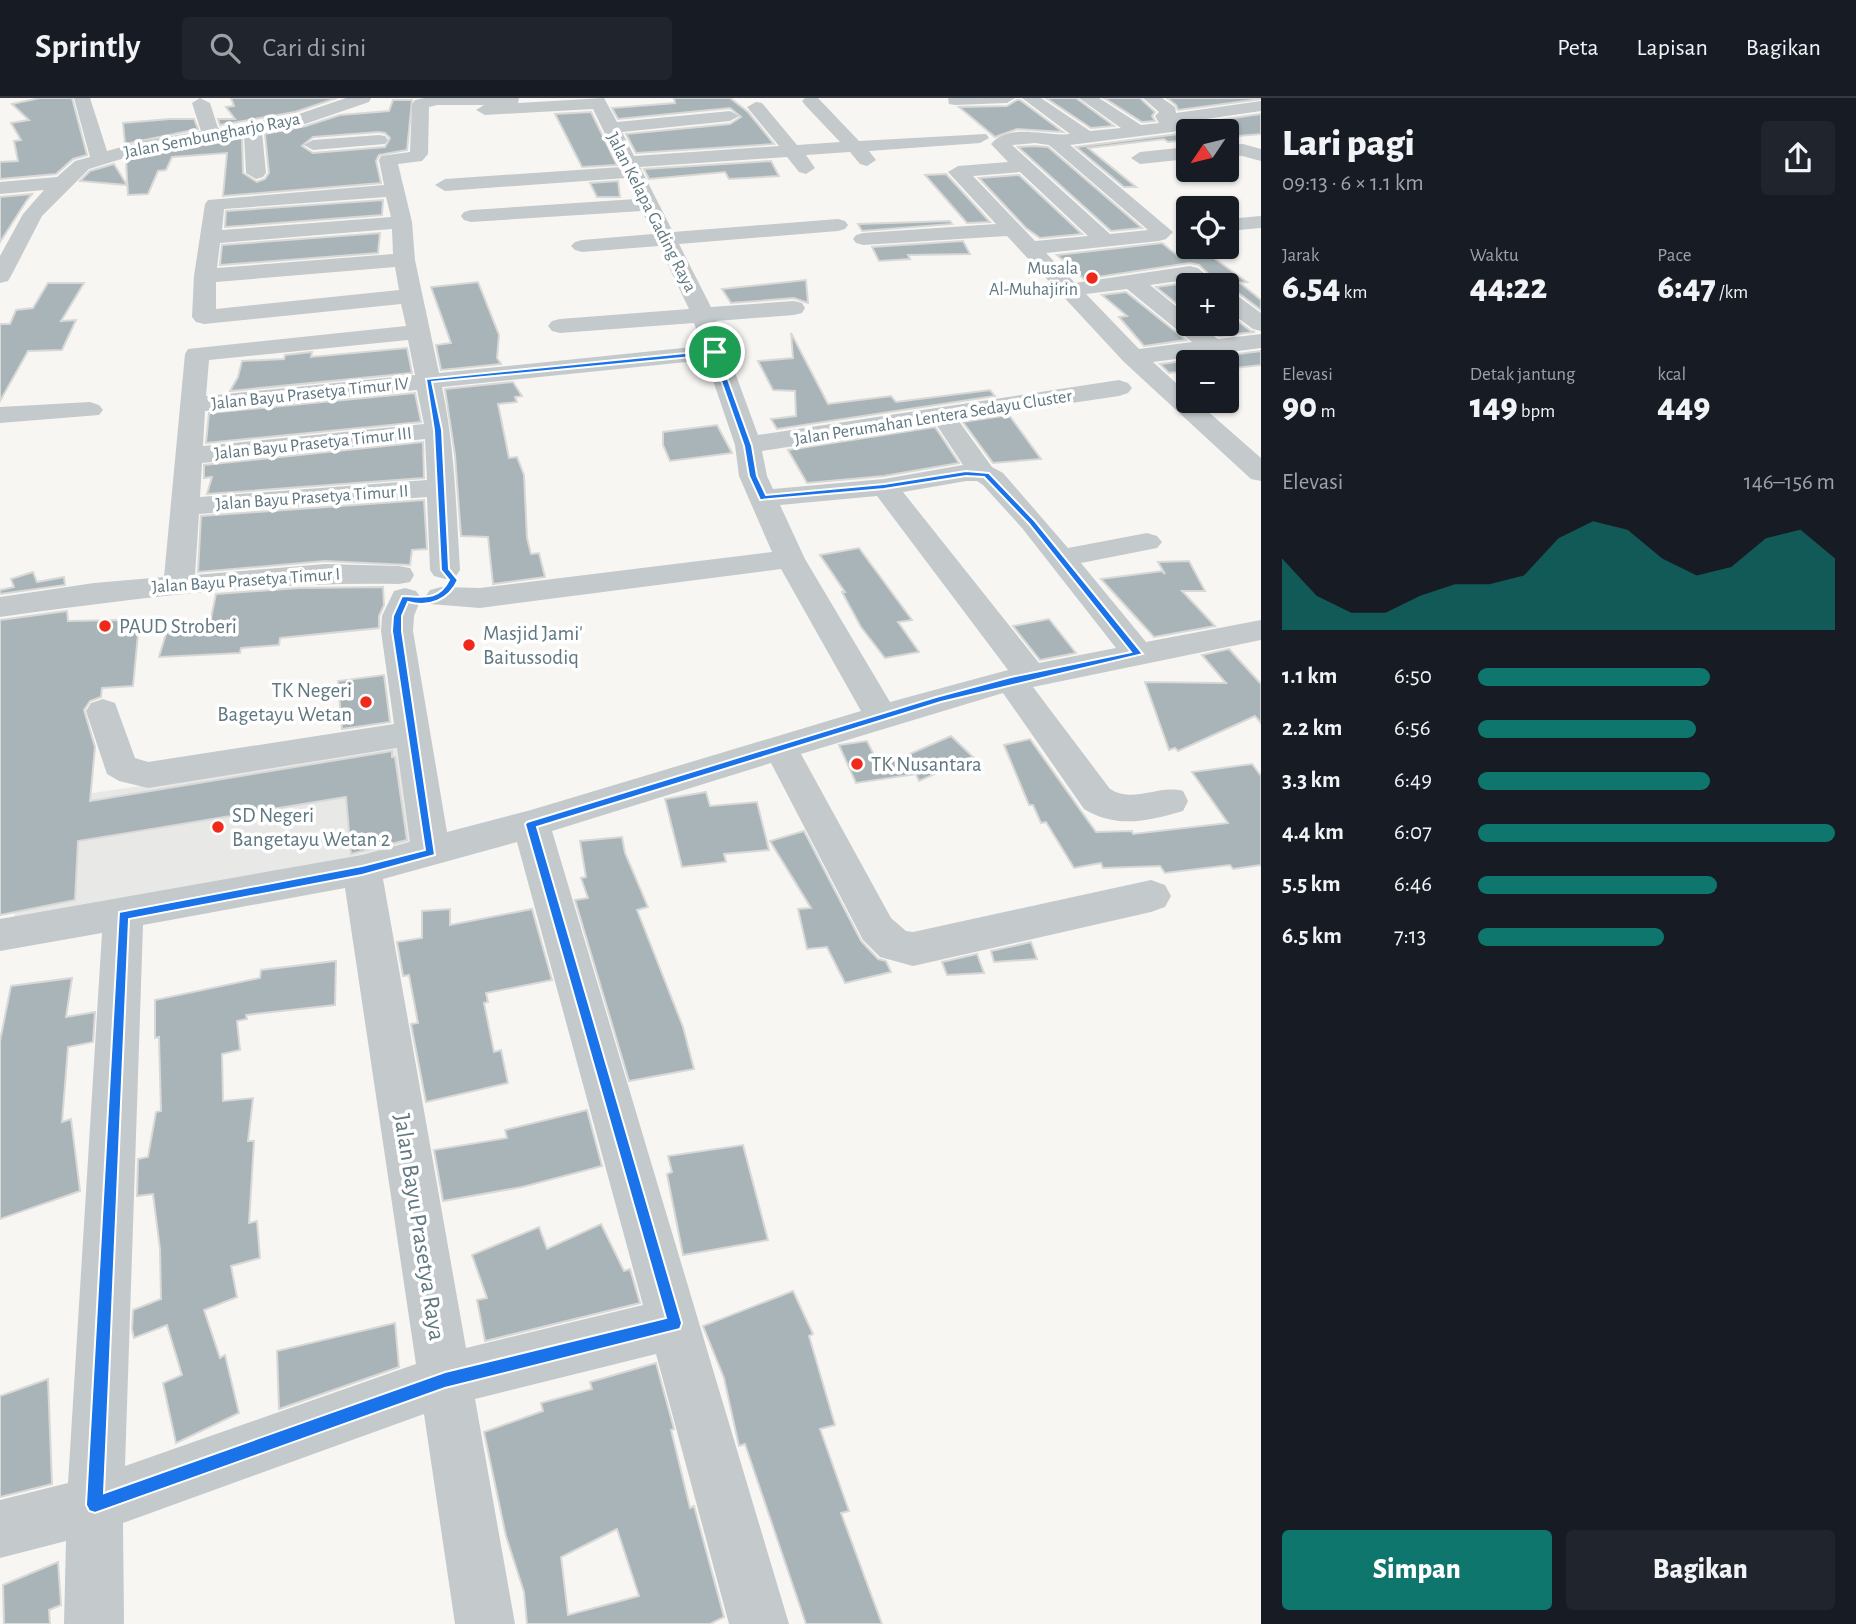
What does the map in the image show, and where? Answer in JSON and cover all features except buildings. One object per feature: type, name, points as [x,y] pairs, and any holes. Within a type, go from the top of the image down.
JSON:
[{"type":"street","points":[[82,98],[100,159]]},
{"type":"street","name":"Jalan Sembungharjo Raya","points":[[62,182],[77,168],[151,144],[309,121],[363,98]]},
{"type":"street","points":[[955,100],[1007,98]]},
{"type":"street","points":[[1030,98],[1086,138]]},
{"type":"street","points":[[1087,98],[1138,131]]},
{"type":"street","points":[[1105,240],[1001,142],[1039,138],[1055,141],[1172,127],[1164,115],[1169,111],[1151,98]]},
{"type":"street","points":[[455,100],[454,109],[463,111],[601,116],[727,107]]},
{"type":"street","points":[[388,160],[415,157],[419,154],[421,104],[455,100],[512,100]]},
{"type":"street","points":[[811,101],[873,167]]},
{"type":"street","points":[[201,103],[211,135]]},
{"type":"street","points":[[690,103],[727,107]]},
{"type":"street","points":[[1166,120],[1261,106]]},
{"type":"street","points":[[756,107],[808,171]]},
{"type":"street","name":"Jalan Kelapa Gading Raya","points":[[601,116],[628,161],[698,305],[748,446],[753,476],[790,559],[881,715]]},
{"type":"street","points":[[316,165],[309,121],[351,121]]},
{"type":"street","points":[[253,129],[256,173]]},
{"type":"street","points":[[313,145],[383,132],[401,222],[404,260],[438,430],[442,487],[443,583]]},
{"type":"street","points":[[628,161],[702,141],[744,137],[751,140],[762,154]]},
{"type":"street","points":[[445,185],[628,161],[980,138]]},
{"type":"street","points":[[956,140],[981,164]]},
{"type":"street","points":[[702,141],[715,157]]},
{"type":"street","points":[[1031,248],[1159,235],[1163,232],[1055,141]]},
{"type":"street","points":[[898,145],[914,159]]},
{"type":"street","points":[[1239,150],[1260,156]]},
{"type":"street","points":[[1140,158],[1176,154]]},
{"type":"street","points":[[1024,166],[959,171],[1133,357],[1261,473]]},
{"type":"street","points":[[0,188],[62,182]]},
{"type":"street","points":[[0,276],[33,214],[62,182]]},
{"type":"street","points":[[395,190],[214,205],[205,276],[195,318],[411,296]]},
{"type":"street","points":[[471,216],[650,204]]},
{"type":"street","points":[[211,237],[401,222]]},
{"type":"street","points":[[1239,224],[1261,222]]},
{"type":"street","points":[[582,246],[838,225]]},
{"type":"street","points":[[863,239],[1012,229]]},
{"type":"street","points":[[205,276],[404,260]]},
{"type":"street","points":[[1070,290],[1176,278]]},
{"type":"street","points":[[1131,281],[1214,348]]},
{"type":"street","points":[[581,304],[794,308]]},
{"type":"street","points":[[561,326],[698,305]]},
{"type":"street","points":[[1239,308],[1261,324]]},
{"type":"street","points":[[178,585],[197,354],[419,332]]},
{"type":"street","points":[[1133,357],[1261,341]]},
{"type":"street","name":"Jalan Bayu Prasetya Timur IV","points":[[192,405],[715,352]]},
{"type":"street","name":"Jalan Perumahan Lentera Sedayu Cluster","points":[[748,446],[1119,388]]},
{"type":"street","points":[[0,415],[90,410]]},
{"type":"street","points":[[948,425],[982,473],[993,479],[1011,498],[1138,654]]},
{"type":"street","name":"Jalan Bayu Prasetya Timur III","points":[[188,456],[438,430]]},
{"type":"street","points":[[763,498],[884,487],[966,473],[982,473]]},
{"type":"street","name":"Jalan Bayu Prasetya Timur II","points":[[183,507],[442,487]]},
{"type":"street","points":[[884,487],[1021,678],[1097,799],[1116,810],[1127,811],[1170,801]]},
{"type":"street","points":[[1061,558],[1147,542]]},
{"type":"street","name":"Jalan Bayu Prasetya Timur I","points":[[0,607],[88,594],[325,573],[402,587],[424,601],[443,583],[480,598],[790,559]]},
{"type":"street","points":[[402,587],[397,631],[431,852]]},
{"type":"street","points":[[0,935],[362,870],[531,824],[881,715],[1021,678],[1261,630]]},
{"type":"street","points":[[103,710],[120,765],[132,772],[148,775],[411,734]]},
{"type":"street","points":[[780,747],[877,929],[894,945],[913,950],[1151,896]]},
{"type":"street","points":[[531,824],[759,1624]]},
{"type":"street","name":"Jalan Bayu Prasetya Raya","points":[[362,870],[485,1624]]},
{"type":"street","points":[[94,1624],[95,1505],[123,915]]},
{"type":"street","points":[[0,1529],[95,1505],[445,1380],[675,1323]]},
{"type":"shaded area","name":"SD Negeri Bangetayu Wetan 2","points":[[401,748],[418,851],[14,923],[24,803]]},
{"type":"place","name":"Musala Al-Muhajirin","points":[[1092,278]]},
{"type":"place","name":"PAUD Stroberi","points":[[105,626]]},
{"type":"place","name":"Masjid Jami' Baitussodiq","points":[[469,645]]},
{"type":"place","name":"TK Negeri Bagetayu Wetan","points":[[366,702]]},
{"type":"place","name":"TK Nusantara","points":[[857,764]]},
{"type":"place","name":"SD Negeri Bangetayu Wetan 2","points":[[218,827]]},
{"type":"route","points":[[715,352],[748,446],[753,476],[763,498],[843,492],[966,473],[982,473],[993,479],[1032,522],[1138,654],[1011,680],[881,715],[531,824],[675,1323],[445,1380],[95,1505],[123,915],[362,870],[431,852],[397,631],[398,616],[405,598],[424,601],[441,597],[452,587],[453,580],[451,574],[445,570],[438,430],[428,380],[715,352]]}]
